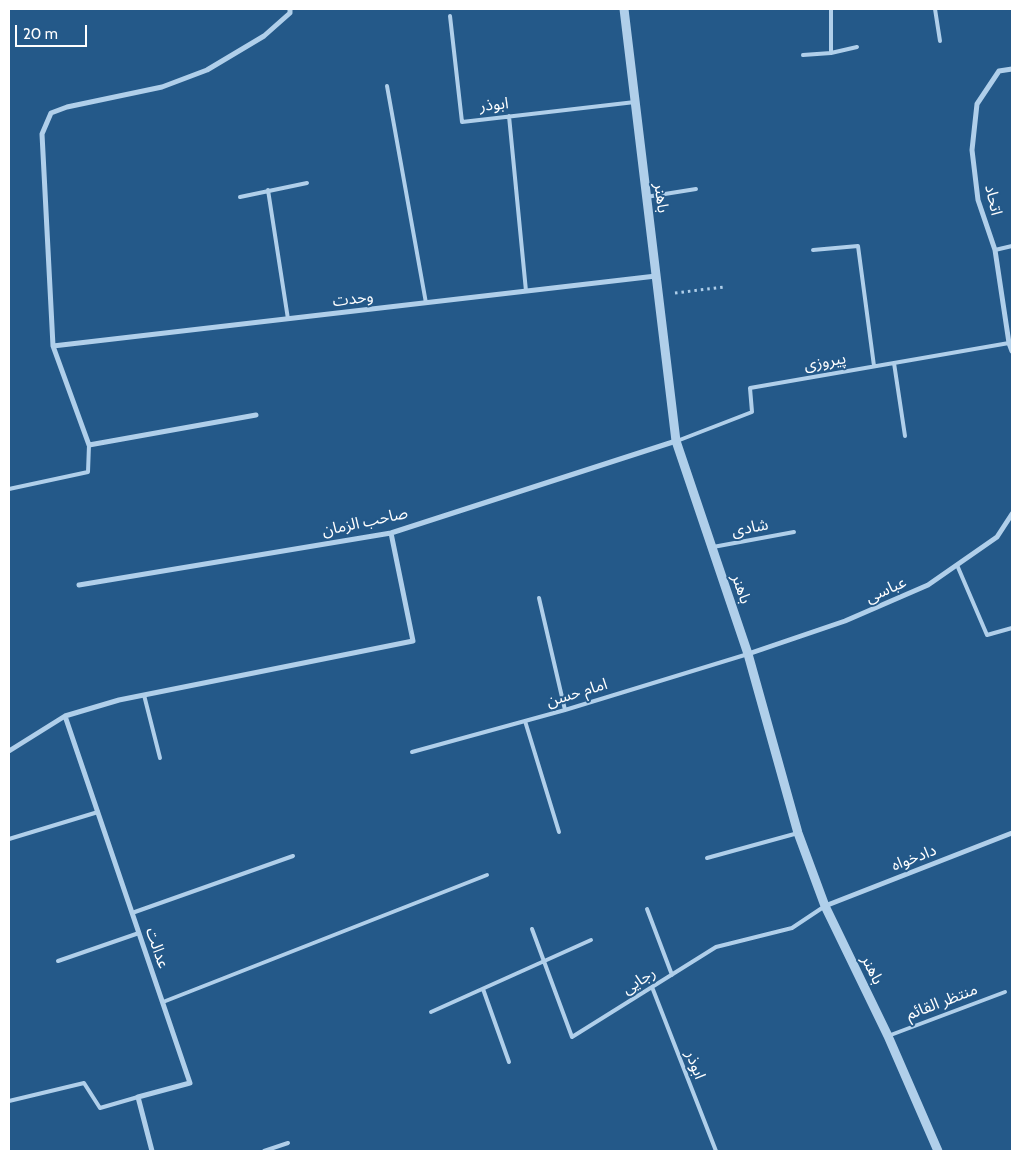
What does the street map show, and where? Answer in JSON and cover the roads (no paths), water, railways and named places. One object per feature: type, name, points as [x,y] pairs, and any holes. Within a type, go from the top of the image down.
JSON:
[{"type":"street","points":[[256,415],[89,445],[53,346],[42,134],[51,113],[67,107],[162,87],[207,70],[264,36],[290,13],[290,9]]},
{"type":"street","name":"باهنر","points":[[624,9],[676,441],[748,654],[798,833],[825,906],[888,1036],[938,1151]]},
{"type":"street","name":"اتحاد","points":[[1012,68],[999,71],[977,104],[972,150],[978,200],[995,250],[1009,343],[1012,351]]},
{"type":"street","name":"وحدت","points":[[53,346],[656,276]]},
{"type":"street","name":"صاحب الزمان","points":[[79,585],[391,533],[676,441]]},
{"type":"street","name":"عباسی","points":[[748,654],[845,622],[928,585],[997,537],[1012,514]]},
{"type":"street","points":[[9,751],[65,716],[119,700],[413,641],[391,533]]},
{"type":"street","name":"عدالت","points":[[65,716],[190,1083],[138,1097]]},
{"type":"street","name":"دادخواه","points":[[825,906],[1012,833]]},
{"type":"street","points":[[138,1097],[152,1151]]},
{"type":"lane","points":[[830,52],[831,9]]},
{"type":"lane","points":[[935,9],[940,41]]},
{"type":"lane","name":"ابوذر","points":[[450,16],[462,122],[635,102]]},
{"type":"lane","points":[[802,55],[857,47]]},
{"type":"lane","points":[[387,86],[426,303]]},
{"type":"lane","points":[[509,116],[526,291]]},
{"type":"lane","points":[[240,197],[307,182]]},
{"type":"lane","points":[[268,190],[288,319]]},
{"type":"lane","points":[[646,197],[696,190]]},
{"type":"lane","points":[[813,250],[858,246],[874,366]]},
{"type":"lane","points":[[995,250],[1012,246]]},
{"type":"lane","name":"پیروزی","points":[[676,441],[752,412],[750,388],[1009,343]]},
{"type":"lane","points":[[894,363],[904,436]]},
{"type":"lane","points":[[9,488],[88,472],[89,445]]},
{"type":"lane","name":"شادی","points":[[711,548],[794,532]]},
{"type":"lane","points":[[957,564],[987,635],[1012,628]]},
{"type":"lane","points":[[539,598],[565,710]]},
{"type":"lane","name":"امام حسن","points":[[412,752],[565,710],[748,654]]},
{"type":"lane","points":[[144,695],[160,758]]},
{"type":"lane","points":[[525,721],[559,832]]},
{"type":"lane","points":[[9,839],[98,812]]},
{"type":"lane","points":[[707,858],[798,833]]},
{"type":"lane","points":[[132,913],[293,856]]},
{"type":"lane","points":[[163,1002],[488,875]]},
{"type":"lane","name":"رجایی","points":[[532,929],[572,1037],[716,947],[792,928],[825,906]]},
{"type":"lane","points":[[647,909],[672,974]]},
{"type":"lane","points":[[58,961],[139,932]]},
{"type":"lane","points":[[431,1012],[591,940]]},
{"type":"lane","name":"ابوذر","points":[[652,987],[716,1151]]},
{"type":"lane","points":[[483,989],[509,1062]]},
{"type":"lane","name":"منتظر القائم","points":[[888,1036],[1005,992]]},
{"type":"lane","points":[[9,1101],[84,1084],[100,1108],[138,1097]]},
{"type":"lane","points":[[264,1151],[288,1142]]}]
